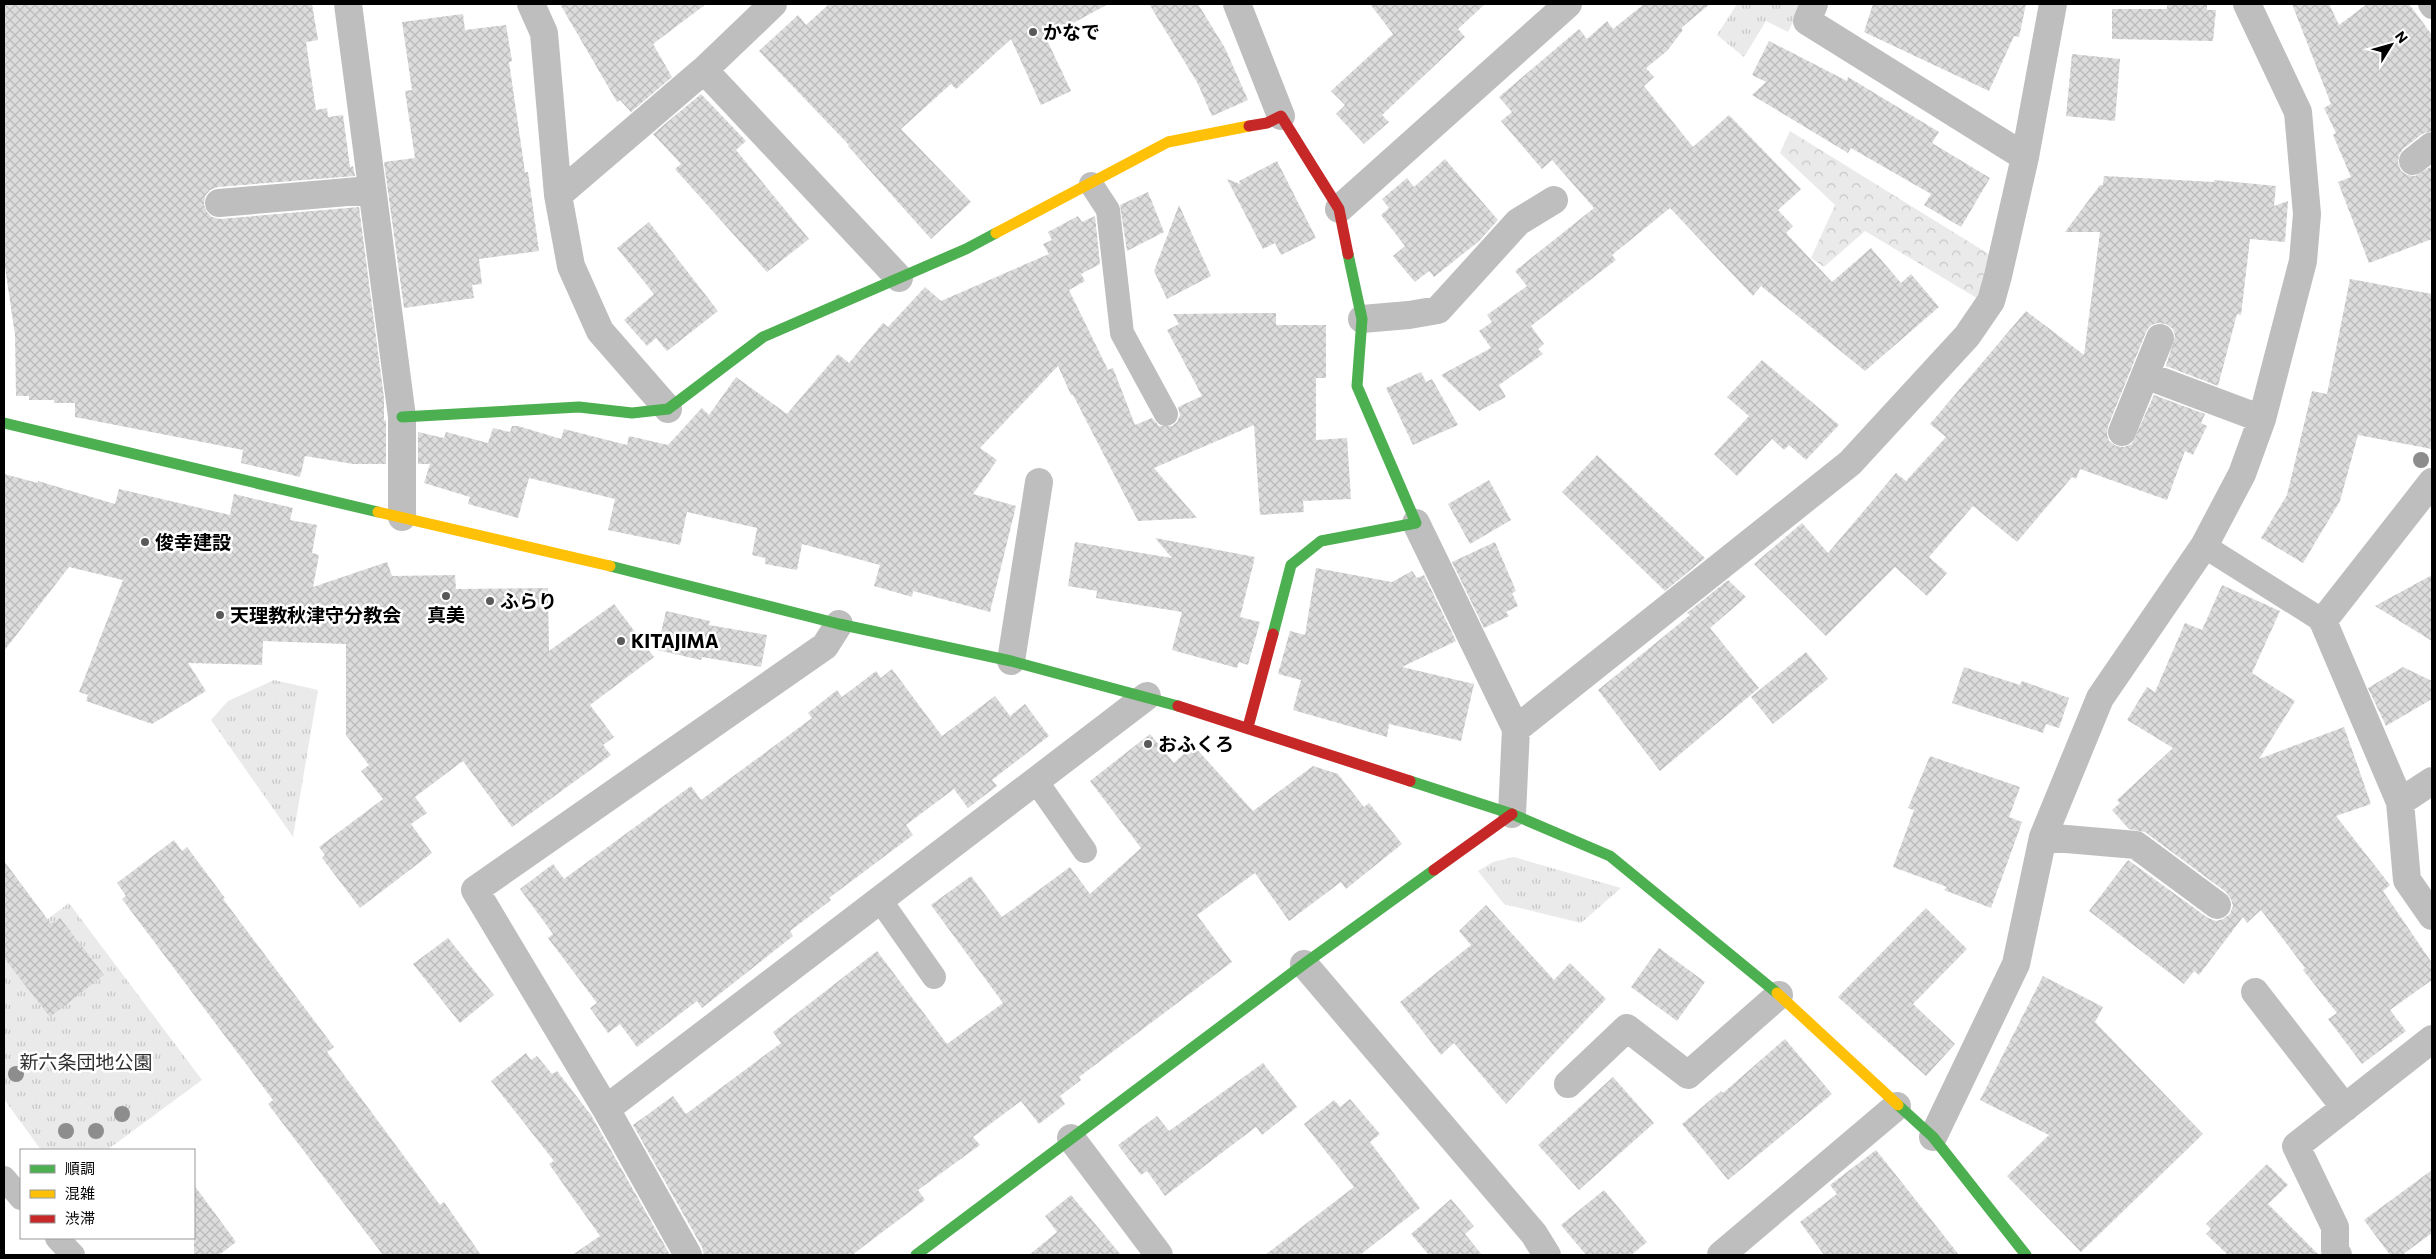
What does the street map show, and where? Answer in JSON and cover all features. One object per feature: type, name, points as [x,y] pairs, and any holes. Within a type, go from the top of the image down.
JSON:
[{"type":"street","points":[[348,4],[402,417],[402,517]]},
{"type":"street","points":[[531,4],[544,33],[558,195],[571,266],[600,331],[668,409]]},
{"type":"street","points":[[558,195],[704,70],[773,4]]},
{"type":"street","points":[[1237,4],[1282,116],[1339,209],[1362,318],[1357,386],[1416,523],[1516,729],[1512,814]]},
{"type":"street","points":[[1339,209],[1568,4]]},
{"type":"street","points":[[1814,4],[1807,21],[2025,157]]},
{"type":"street","points":[[1516,729],[1850,463],[1967,336],[1991,300],[2025,157],[2053,4]]},
{"type":"street","points":[[1933,1137],[2016,964],[2043,837],[2100,698],[2204,546],[2242,474],[2262,419],[2303,261],[2307,214],[2298,112],[2248,4]]},
{"type":"street","points":[[704,70],[899,278]]},
{"type":"street","points":[[402,417],[579,407],[632,413],[668,409],[762,338],[966,249],[1168,142],[1267,123],[1282,116]]},
{"type":"street","points":[[219,203],[371,190]]},
{"type":"street","points":[[1362,318],[1408,315],[1438,310],[1518,222],[1554,200]]},
{"type":"street","points":[[2122,432],[2160,338]]},
{"type":"street","points":[[2145,375],[2262,419]]},
{"type":"street","points":[[4,423],[699,588],[839,624],[1011,661],[1147,696],[1248,727],[1512,814],[1610,856],[1779,994],[1897,1106],[1933,1137],[2026,1255]]},
{"type":"street","points":[[1011,661],[1039,482]]},
{"type":"street","points":[[2432,482],[2323,621],[2400,802],[2407,880],[2432,916]]},
{"type":"street","points":[[1248,727],[1291,565],[1321,541],[1416,523]]},
{"type":"street","points":[[688,1255],[606,1109],[475,890],[825,646],[839,624]]},
{"type":"street","points":[[606,1109],[1147,696]]},
{"type":"street","points":[[2400,802],[2432,781]]},
{"type":"street","points":[[916,1255],[1304,964],[1512,814]]},
{"type":"street","points":[[2043,837],[2136,845],[2217,905]]},
{"type":"street","points":[[1304,964],[1534,1234],[1547,1255]]},
{"type":"street","points":[[2255,992],[2345,1108]]},
{"type":"street","points":[[1568,1084],[1627,1028],[1688,1075],[1779,994]]},
{"type":"street","points":[[2338,1255],[2335,1250],[2334,1227],[2296,1146],[2432,1039]]},
{"type":"street","points":[[1722,1255],[1897,1106]]},
{"type":"street","points":[[1071,1138],[1159,1255]]},
{"type":"lane","points":[[1091,184],[1108,210],[1122,333],[1166,414]]},
{"type":"lane","points":[[2204,546],[2323,621]]},
{"type":"lane","points":[[1036,781],[1085,851]]},
{"type":"lane","points":[[880,900],[934,977]]},
{"type":"lane","points":[[4,1178],[20,1197]]},
{"type":"lane","points":[[58,1239],[72,1255]]},
{"type":"green space","points":[[1737,4],[1802,4],[1788,32],[1766,21],[1744,57],[1717,35]]},
{"type":"green space","points":[[1790,131],[1992,256],[1980,300],[1865,231],[1824,267],[1811,258],[1835,205],[1780,153]]},
{"type":"green space","points":[[274,680],[318,690],[293,837],[211,720],[228,701]]},
{"type":"green space","points":[[1514,857],[1621,888],[1581,923],[1504,904],[1478,871],[1493,862]]},
{"type":"green space","name":"新六条団地公園","points":[[69,903],[202,1080],[108,1149],[40,1149],[4,1099],[4,952]]},
{"type":"building","points":[[4,4],[312,4],[318,40],[306,42],[316,110],[327,108],[328,117],[343,115],[350,167],[353,166],[355,176],[218,187],[210,190],[205,196],[204,205],[212,217],[220,219],[359,207],[384,398],[386,464],[353,464],[305,456],[300,477],[241,463],[243,450],[75,417],[75,403],[54,403],[54,400],[29,400],[29,396],[16,396],[15,335],[4,260]]},
{"type":"building","points":[[560,4],[706,4],[653,44],[672,77],[631,112],[620,100],[617,102]]},
{"type":"building","points":[[829,4],[1108,4],[1046,38],[1071,91],[1041,105],[1011,39],[956,89],[951,84],[901,129],[971,202],[931,239],[849,145],[759,51],[798,15],[806,25]]},
{"type":"building","points":[[1149,4],[1198,4],[1225,48],[1248,100],[1212,116],[1197,82]]},
{"type":"building","points":[[1370,4],[1485,4],[1458,29],[1465,37],[1382,115],[1389,122],[1364,144],[1336,114],[1345,105],[1331,91],[1393,34]]},
{"type":"building","points":[[1644,4],[1710,4],[1681,28],[1683,30],[1667,51],[1646,68],[1654,77],[1644,86],[1693,147],[1729,115],[1801,189],[1778,210],[1793,226],[1786,233],[1832,282],[1871,248],[1901,283],[1911,274],[1939,307],[1865,371],[1761,286],[1753,296],[1670,208],[1612,255],[1616,260],[1531,326],[1544,344],[1538,349],[1543,354],[1499,385],[1506,397],[1479,411],[1441,375],[1491,348],[1479,331],[1492,322],[1487,315],[1527,286],[1515,271],[1594,208],[1552,160],[1542,169],[1501,121],[1512,112],[1499,97],[1579,29],[1587,39],[1607,21],[1613,29]]},
{"type":"building","points":[[1873,4],[2026,4],[2019,37],[2014,36],[1989,91],[1864,32]]},
{"type":"building","points":[[2167,4],[2207,5],[2207,10],[2216,10],[2213,41],[2112,39],[2112,9],[2167,9]]},
{"type":"building","points":[[2292,4],[2329,4],[2339,25],[2367,4],[2409,4],[2432,35],[2432,131],[2422,134],[2403,149],[2399,155],[2398,163],[2401,171],[2407,175],[2415,176],[2432,166],[2432,239],[2369,263],[2338,182],[2351,177],[2333,135],[2336,133],[2324,108],[2331,104]]},
{"type":"building","points":[[463,14],[465,30],[506,25],[512,61],[509,62],[525,172],[528,172],[539,251],[479,259],[482,284],[472,285],[474,298],[404,308],[384,162],[415,158],[405,91],[412,90],[402,22]]},
{"type":"building","points":[[1769,41],[1847,81],[1848,77],[1939,132],[1932,143],[1990,178],[1961,227],[1924,205],[1931,194],[1851,148],[1848,153],[1752,95],[1766,82],[1752,75]]},
{"type":"building","points":[[2072,54],[2120,59],[2115,121],[2066,116]]},
{"type":"building","points":[[701,94],[746,141],[736,150],[809,239],[767,272],[675,169],[681,164],[653,134]]},
{"type":"building","points":[[1445,159],[1498,220],[1479,241],[1434,277],[1429,271],[1415,282],[1393,256],[1405,246],[1381,215],[1389,208],[1382,199],[1407,178],[1414,187]]},
{"type":"building","points":[[1277,161],[1316,238],[1281,255],[1275,243],[1263,249],[1227,179],[1240,184],[1239,181]]},
{"type":"building","points":[[2104,176],[2214,182],[2214,180],[2276,186],[2274,206],[2288,201],[2285,242],[2250,239],[2241,315],[2237,314],[2218,386],[2166,366],[2175,336],[2173,329],[2166,324],[2157,323],[2150,326],[2146,332],[2108,426],[2107,434],[2109,441],[2116,446],[2124,447],[2132,444],[2154,395],[2205,414],[2201,423],[2207,426],[2193,455],[2185,451],[2167,500],[2080,469],[2076,479],[2072,477],[2017,542],[1973,506],[1929,557],[1947,573],[1927,596],[1895,567],[1826,636],[1754,564],[1802,523],[1828,553],[1896,473],[1906,481],[1946,437],[1930,424],[2026,311],[2084,355],[2100,232],[2065,232],[2100,185],[2103,185]]},
{"type":"building","points":[[1148,192],[1164,232],[1127,251],[1120,205]]},
{"type":"building","points":[[1179,205],[1211,276],[1167,299],[1154,271]]},
{"type":"building","points":[[1078,216],[1082,222],[1095,216],[1100,264],[1081,274],[1085,281],[1069,290],[1108,370],[1113,368],[1135,425],[1152,418],[1159,426],[1172,426],[1177,422],[1180,415],[1178,407],[1202,396],[1167,330],[1179,324],[1173,314],[1276,313],[1276,325],[1326,325],[1326,378],[1316,378],[1316,440],[1347,438],[1351,499],[1303,501],[1304,512],[1260,515],[1254,425],[1154,468],[1197,518],[1138,521],[1073,395],[1071,395],[1058,366],[980,448],[997,460],[973,494],[1016,506],[990,612],[913,591],[912,597],[874,586],[880,565],[802,544],[797,570],[765,564],[765,558],[752,555],[757,528],[687,512],[680,545],[608,530],[615,499],[529,478],[518,518],[468,504],[470,497],[424,483],[430,464],[418,464],[418,432],[444,438],[446,432],[488,443],[493,428],[510,432],[512,426],[518,426],[561,439],[564,429],[627,445],[629,436],[668,445],[702,408],[709,415],[736,377],[787,414],[838,354],[849,363],[883,323],[888,327],[925,287],[941,301],[1049,254],[1043,244],[1052,240],[1048,232]]},
{"type":"building","points":[[649,222],[718,311],[667,351],[656,338],[647,346],[624,320],[654,294],[617,248]]},
{"type":"building","points":[[2350,279],[2432,294],[2432,449],[2358,435],[2340,501],[2303,563],[2261,538],[2287,495],[2312,391],[2327,394]]},
{"type":"building","points":[[1762,360],[1839,425],[1806,460],[1789,445],[1784,450],[1772,439],[1737,476],[1714,454],[1749,416],[1727,397]]},
{"type":"building","points":[[1421,372],[1426,382],[1432,379],[1458,425],[1413,445],[1386,388]]},
{"type":"building","points":[[1597,455],[1705,558],[1665,591],[1562,492]]},
{"type":"building","points":[[4,474],[38,483],[38,481],[115,504],[119,489],[230,515],[234,494],[293,508],[290,520],[317,525],[312,553],[319,555],[313,587],[387,562],[392,576],[455,575],[456,589],[548,588],[549,651],[614,604],[654,657],[590,705],[614,737],[603,745],[611,755],[512,827],[463,761],[415,797],[427,813],[411,824],[432,853],[360,908],[322,858],[325,855],[319,847],[383,799],[361,771],[369,765],[346,735],[346,644],[263,641],[262,665],[188,663],[206,691],[152,724],[86,701],[88,695],[79,692],[123,580],[69,567],[4,651]]},
{"type":"building","points":[[1489,480],[1511,520],[1470,544],[1448,504]]},
{"type":"building","points":[[1155,538],[1255,557],[1240,617],[1260,622],[1248,665],[1239,662],[1237,668],[1172,650],[1182,612],[1096,598],[1097,591],[1068,586],[1075,542],[1172,558]]},
{"type":"building","points":[[1495,542],[1516,591],[1512,593],[1518,606],[1506,612],[1509,616],[1484,628],[1452,562]]},
{"type":"building","points":[[1316,568],[1392,582],[1412,571],[1417,578],[1424,575],[1456,641],[1402,667],[1474,684],[1461,741],[1389,724],[1387,737],[1293,710],[1301,680],[1278,674],[1290,631],[1305,635]]},
{"type":"building","points":[[2432,575],[2432,641],[2375,606]]},
{"type":"building","points":[[1728,580],[1746,597],[1710,628],[1759,688],[1660,771],[1598,690],[1690,615],[1687,613]]},
{"type":"building","points":[[2222,585],[2280,611],[2252,673],[2295,701],[2259,759],[2344,727],[2371,804],[2336,816],[2390,885],[2383,891],[2432,963],[2432,980],[2390,1010],[2406,1031],[2362,1064],[2328,1019],[2337,1013],[2303,970],[2305,968],[2261,910],[2247,923],[2243,917],[2199,975],[2194,971],[2184,984],[2089,911],[2128,860],[2208,918],[2216,921],[2230,914],[2233,906],[2226,892],[2145,832],[2129,829],[2112,810],[2120,803],[2117,800],[2173,748],[2127,720],[2147,687],[2155,692],[2185,623],[2202,630]]},
{"type":"building","points":[[666,611],[710,621],[709,625],[767,635],[761,667],[702,657],[701,660],[657,650]]},
{"type":"building","points":[[1806,652],[1828,679],[1773,724],[1751,697]]},
{"type":"building","points":[[1964,667],[2020,685],[2022,681],[2069,698],[2059,728],[2046,724],[2043,733],[1952,703]]},
{"type":"building","points":[[2403,667],[2432,681],[2432,699],[2386,726],[2368,688]]},
{"type":"building","points":[[892,669],[942,736],[995,696],[1010,716],[1025,704],[1049,736],[992,780],[997,786],[968,808],[954,789],[906,825],[913,835],[829,898],[831,900],[790,931],[793,936],[702,1008],[697,1001],[637,1047],[620,1024],[608,1033],[590,1008],[597,1003],[548,938],[553,934],[520,889],[553,864],[564,879],[691,786],[701,800],[812,718],[808,713],[837,690],[842,697],[876,671],[881,678]]},
{"type":"building","points":[[1150,734],[1174,763],[1193,745],[1253,811],[1313,766],[1338,774],[1364,807],[1369,803],[1402,844],[1346,889],[1341,882],[1289,921],[1255,873],[1197,915],[1232,962],[1079,1077],[1081,1080],[1060,1096],[1065,1104],[1039,1124],[1021,1101],[973,1137],[980,1145],[918,1190],[925,1200],[852,1255],[704,1255],[702,1247],[633,1125],[673,1096],[686,1114],[781,1043],[773,1032],[877,951],[947,1044],[1003,1003],[931,905],[971,876],[1002,917],[1070,867],[1090,894],[1141,848],[1090,781]]},
{"type":"building","points":[[1930,756],[2020,787],[2009,817],[2022,822],[1991,908],[1944,890],[1947,887],[1893,867],[1914,810],[1908,808]]},
{"type":"building","points":[[174,840],[182,851],[187,847],[225,898],[223,899],[334,1047],[327,1052],[440,1205],[444,1202],[481,1255],[383,1255],[268,1104],[273,1100],[122,899],[126,896],[117,883]]},
{"type":"building","points":[[4,861],[51,924],[60,918],[104,975],[50,1017],[4,958]]},
{"type":"building","points":[[1486,905],[1554,980],[1570,963],[1606,999],[1506,1104],[1454,1043],[1441,1055],[1400,1002],[1471,945],[1459,931]]},
{"type":"building","points":[[1926,908],[1967,949],[1913,1004],[1955,1044],[1926,1076],[1838,997]]},
{"type":"building","points":[[448,938],[494,995],[460,1023],[413,964]]},
{"type":"building","points":[[1659,948],[1705,982],[1677,1021],[1631,987]]},
{"type":"building","points":[[2043,976],[2103,1007],[2095,1022],[2203,1134],[2081,1252],[2007,1176],[2049,1135],[1980,1100]]},
{"type":"building","points":[[1785,1039],[1832,1094],[1728,1180],[1682,1124],[1721,1091],[1723,1093]]},
{"type":"building","points":[[526,1053],[531,1060],[537,1056],[552,1074],[557,1071],[591,1115],[670,1255],[572,1255],[600,1236],[549,1164],[554,1161],[491,1081]]},
{"type":"building","points":[[1263,1063],[1297,1107],[1262,1135],[1256,1127],[1165,1196],[1147,1171],[1141,1175],[1118,1145],[1157,1116],[1169,1131]]},
{"type":"building","points":[[1613,1077],[1654,1123],[1579,1190],[1538,1145]]},
{"type":"building","points":[[1350,1099],[1380,1134],[1370,1142],[1420,1208],[1360,1255],[1265,1255],[1354,1187],[1304,1124],[1334,1100],[1340,1107]]},
{"type":"building","points":[[1876,1150],[1959,1255],[1824,1255],[1800,1222],[1837,1194],[1830,1185]]},
{"type":"building","points":[[2267,1164],[2288,1185],[2268,1204],[2319,1255],[2228,1255],[2206,1234],[2211,1229],[2206,1224]]},
{"type":"building","points":[[2432,1170],[2432,1233],[2402,1255],[2390,1255],[2364,1220]]},
{"type":"building","points":[[195,1186],[236,1242],[219,1255],[194,1255]]},
{"type":"building","points":[[1604,1190],[1647,1242],[1631,1255],[1586,1255],[1561,1225]]},
{"type":"building","points":[[1071,1195],[1121,1255],[1029,1255],[1057,1232],[1045,1216]]},
{"type":"building","points":[[1451,1199],[1474,1226],[1465,1234],[1482,1255],[1429,1255],[1411,1234]]},
{"type":"traffic: fast","points":[[402,417],[579,407],[632,413],[668,409],[763,337],[966,249],[996,233]]},
{"type":"traffic: fast","points":[[1273,634],[1291,565],[1321,541],[1416,523],[1357,386],[1362,319],[1348,254]]},
{"type":"traffic: fast","points":[[4,423],[378,512]]},
{"type":"traffic: fast","points":[[610,566],[839,624],[1011,661],[1178,706]]},
{"type":"traffic: fast","points":[[1410,781],[1512,814],[1610,856],[1777,993]]},
{"type":"traffic: fast","points":[[916,1255],[1304,964],[1434,870]]},
{"type":"traffic: fast","points":[[1898,1105],[1933,1137],[2026,1255]]},
{"type":"traffic: slow","points":[[996,233],[1168,142],[1249,126]]},
{"type":"traffic: slow","points":[[378,512],[610,566]]},
{"type":"traffic: slow","points":[[1777,993],[1898,1105]]},
{"type":"traffic: jam","points":[[1249,126],[1267,123],[1281,116],[1339,209],[1348,254]]},
{"type":"traffic: jam","points":[[1248,727],[1273,634]]},
{"type":"traffic: jam","points":[[1178,706],[1410,781]]},
{"type":"traffic: jam","points":[[1434,870],[1512,814]]},
{"type":"place","name":"かなで","points":[[1033,32]]},
{"type":"place","name":"俊幸建設","points":[[145,542]]},
{"type":"place","name":"真美","points":[[446,596]]},
{"type":"place","name":"ふらり","points":[[490,601]]},
{"type":"place","name":"天理教秋津守分教会","points":[[220,615]]},
{"type":"place","name":"KITAJIMA","points":[[621,641]]},
{"type":"place","name":"おふくろ","points":[[1148,744]]}]
